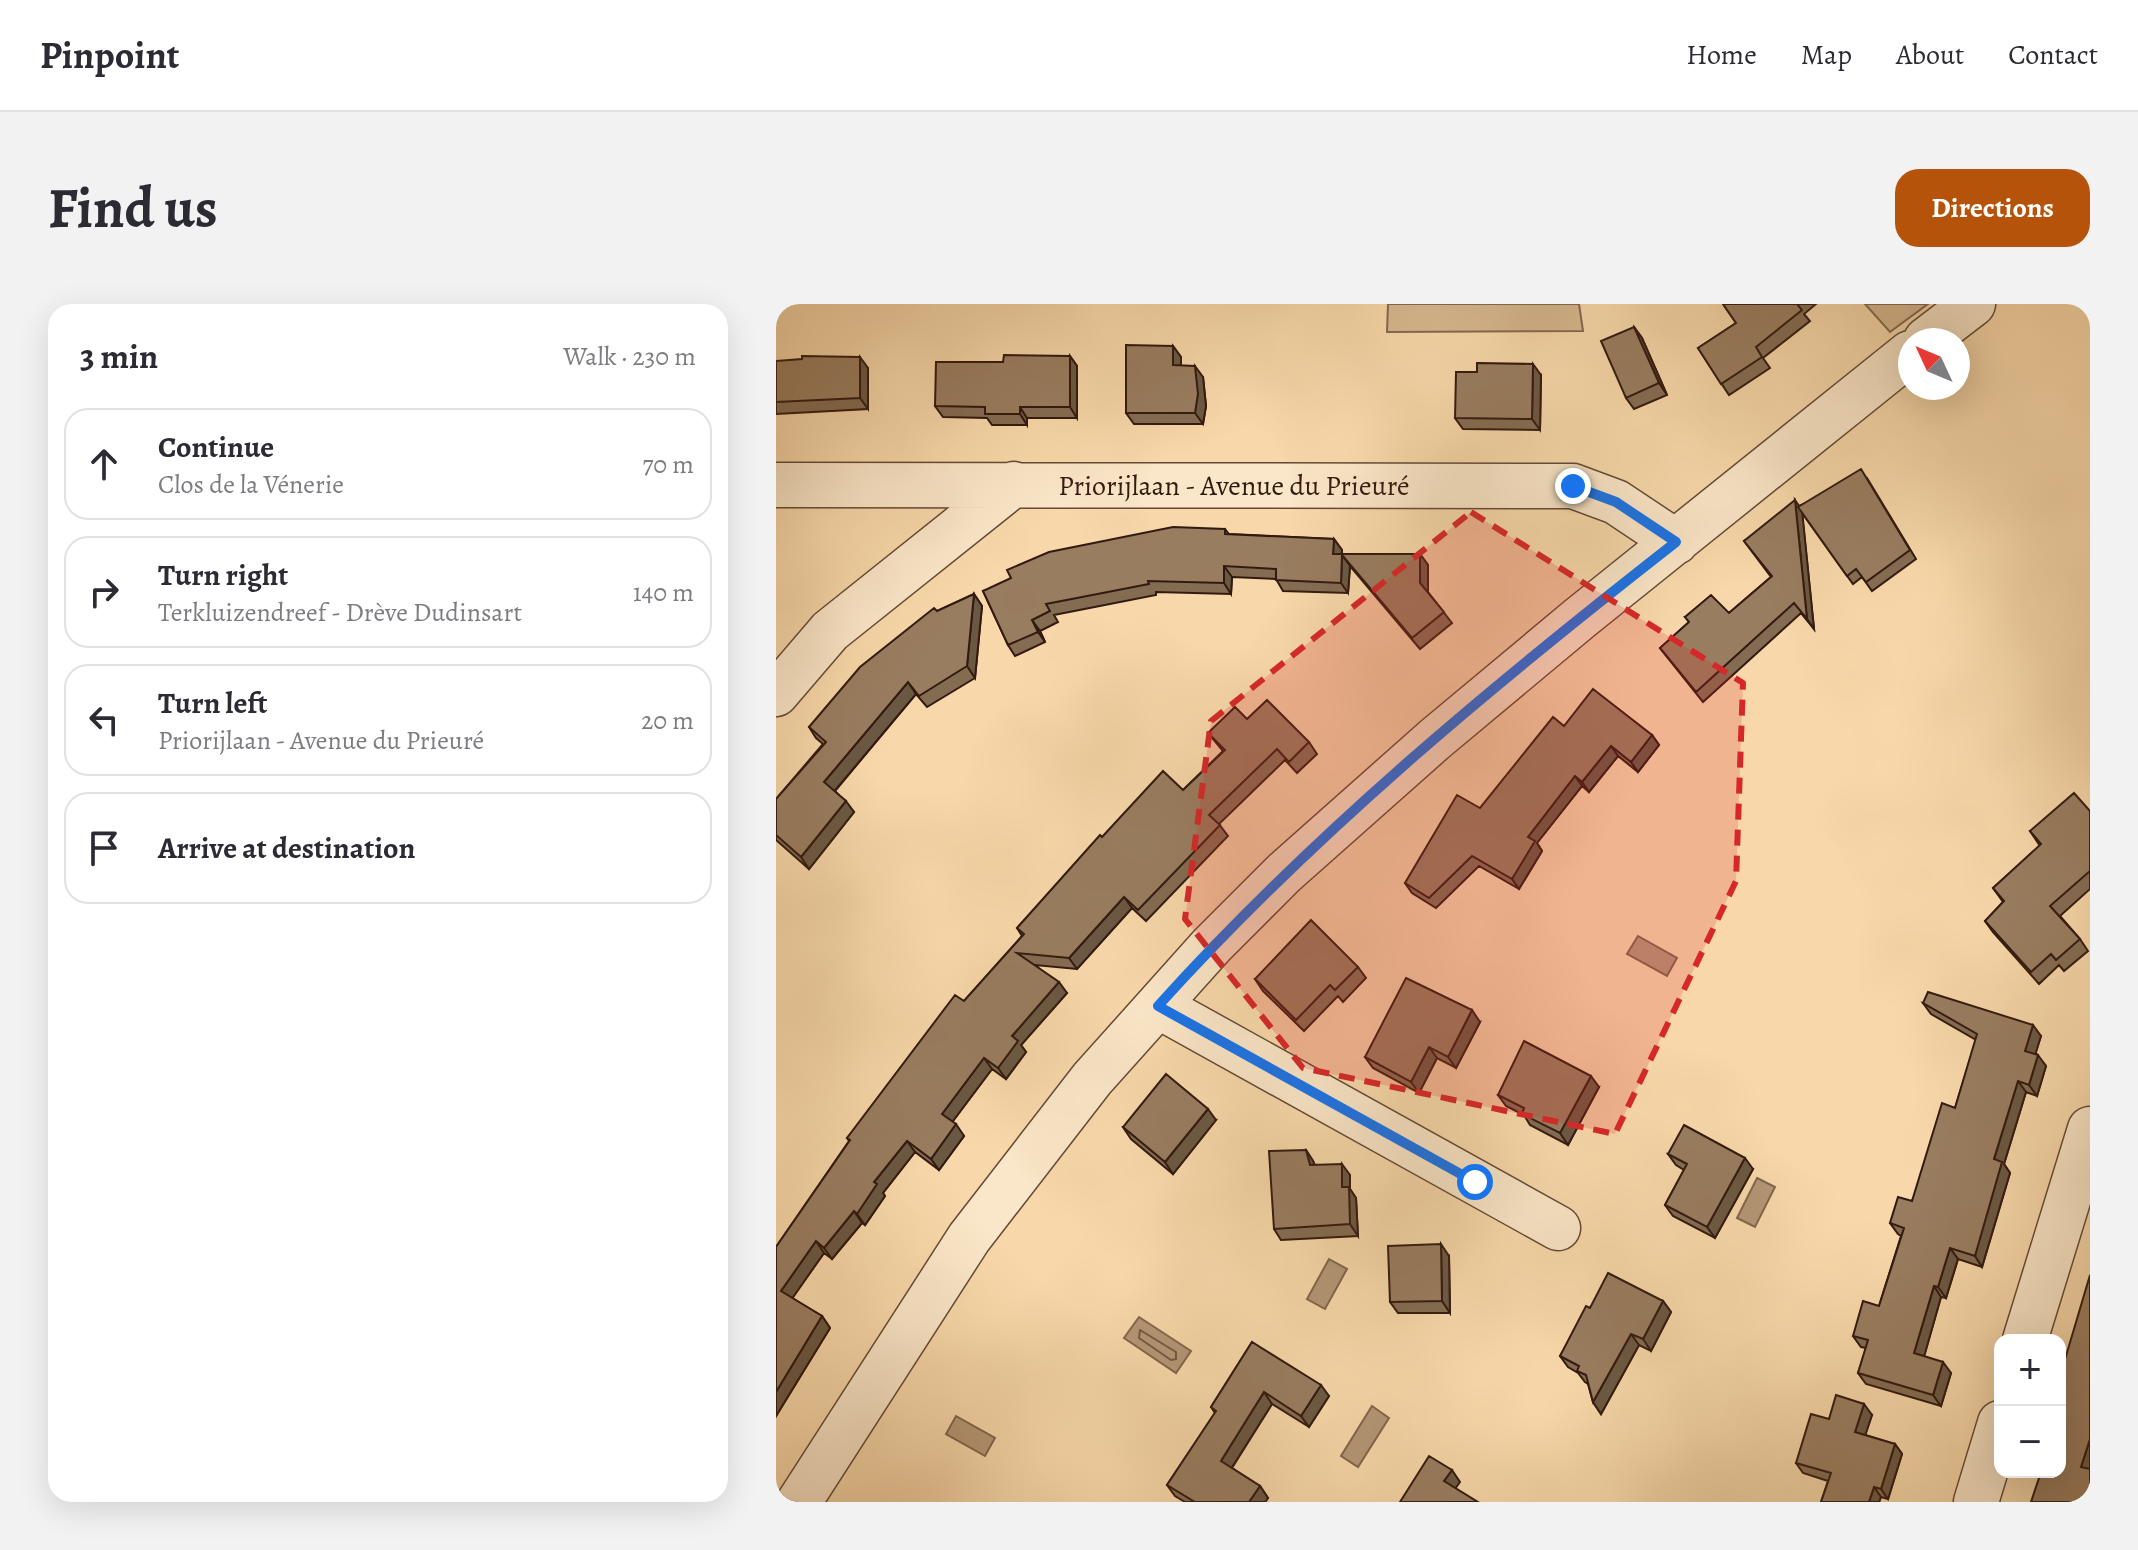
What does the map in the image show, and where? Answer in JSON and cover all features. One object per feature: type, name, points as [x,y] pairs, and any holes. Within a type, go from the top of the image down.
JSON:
[{"type":"street","points":[[1942,328],[1973,304]]},
{"type":"street","points":[[799,1502],[969,1238],[1092,1079],[1284,873],[1435,739],[1898,363]]},
{"type":"street","points":[[776,694],[830,631],[1014,484]]},
{"type":"street","name":"Priorijlaan - Avenue du Prieuré","points":[[776,485],[1573,486],[1616,502],[1676,542]]},
{"type":"street","points":[[1158,1006],[1558,1228]]},
{"type":"street","points":[[2027,1334],[2090,1129]]},
{"type":"street","points":[[1976,1502],[1994,1443]]},
{"type":"highlighted area","points":[[1471,512],[1743,683],[1736,881],[1615,1134],[1303,1068],[1185,919],[1211,721]]},
{"type":"shaded area","points":[[1388,304],[1579,304],[1583,331],[1387,332]]},
{"type":"shaded area","points":[[1865,304],[1928,304],[1890,332]]},
{"type":"water","points":[[1638,936],[1677,958],[1667,976],[1627,954]]},
{"type":"water","points":[[1757,1178],[1775,1187],[1755,1227],[1737,1218]]},
{"type":"water","points":[[1329,1259],[1347,1269],[1325,1309],[1307,1299]]},
{"type":"water","points":[[1139,1317],[1191,1351],[1176,1373],[1124,1338]]},
{"type":"water","points":[[1372,1406],[1389,1418],[1358,1467],[1341,1456]]},
{"type":"water","points":[[956,1416],[995,1438],[985,1456],[946,1434]]},
{"type":"building","points":[[1723,304],[1797,304],[1802,310],[1756,347],[1762,357],[1721,384],[1698,348],[1736,323]]},
{"type":"building","points":[[1634,327],[1659,383],[1626,398],[1601,341]]},
{"type":"building","points":[[1126,345],[1173,346],[1173,365],[1195,366],[1198,394],[1195,413],[1126,413]]},
{"type":"building","points":[[1004,355],[1070,356],[1070,407],[1020,407],[1020,414],[985,414],[985,407],[935,406],[936,362],[1003,362]]},
{"type":"building","points":[[802,356],[860,357],[860,398],[776,402],[776,361],[802,359]]},
{"type":"building","points":[[1477,363],[1533,364],[1532,419],[1455,418],[1456,372],[1477,372]]},
{"type":"building","points":[[1861,469],[1910,550],[1866,582],[1856,569],[1847,576],[1798,507]]},
{"type":"building","points":[[1795,500],[1807,619],[1794,603],[1696,692],[1660,648],[1689,622],[1685,617],[1711,595],[1729,613],[1772,576],[1744,541]]},
{"type":"building","points":[[1173,527],[1225,529],[1225,534],[1334,539],[1333,554],[1420,554],[1420,583],[1444,612],[1412,638],[1342,555],[1341,583],[1276,580],[1276,569],[1224,566],[1224,583],[1148,581],[1149,584],[1046,604],[1050,611],[1032,620],[1038,632],[1008,645],[983,591],[1011,578],[1007,570],[1049,552]]},
{"type":"building","points":[[974,594],[967,666],[919,696],[908,682],[824,782],[846,801],[801,857],[776,835],[776,799],[826,742],[809,727],[860,667],[934,608],[937,611]]},
{"type":"building","points":[[1593,689],[1652,735],[1631,762],[1611,746],[1582,782],[1575,776],[1528,837],[1535,841],[1512,879],[1472,856],[1429,898],[1405,883],[1457,795],[1480,808],[1553,717],[1564,726]]},
{"type":"building","points":[[1267,700],[1309,742],[1289,762],[1277,749],[1209,815],[1220,825],[1138,910],[1124,897],[1069,958],[1017,953],[1059,982],[1012,1036],[1018,1041],[998,1068],[984,1058],[942,1114],[956,1124],[931,1159],[907,1141],[874,1182],[877,1184],[857,1214],[854,1211],[824,1248],[816,1241],[781,1291],[822,1316],[776,1392],[776,1247],[850,1140],[847,1138],[955,995],[964,1001],[1024,934],[1017,928],[1100,835],[1102,837],[1163,771],[1183,790],[1225,750],[1208,733],[1235,707],[1247,719]]},
{"type":"building","points":[[2074,793],[2090,811],[2090,871],[2050,906],[2080,939],[2056,960],[2051,954],[2031,972],[1985,921],[2004,901],[1993,888],[2041,844],[2030,831]]},
{"type":"building","points":[[1311,920],[1358,967],[1335,990],[1330,985],[1296,1020],[1255,979]]},
{"type":"building","points":[[1406,978],[1472,1010],[1448,1057],[1429,1047],[1411,1082],[1365,1057]]},
{"type":"building","points":[[1928,992],[2033,1025],[2025,1051],[2038,1055],[2029,1085],[2018,1081],[1994,1159],[2002,1162],[1975,1256],[1950,1248],[1938,1287],[1934,1286],[1914,1353],[1943,1362],[1933,1395],[1858,1373],[1868,1340],[1853,1336],[1863,1301],[1879,1306],[1904,1228],[1890,1223],[1898,1197],[1912,1201],[1942,1103],[1955,1108],[1977,1034],[1923,1003]]},
{"type":"building","points":[[1524,1041],[1591,1076],[1560,1133],[1522,1114],[1524,1108],[1498,1095]]},
{"type":"building","points":[[1166,1074],[1208,1109],[1165,1162],[1123,1127]]},
{"type":"building","points":[[1684,1125],[1745,1158],[1707,1227],[1665,1205],[1687,1164],[1668,1154]]},
{"type":"building","points":[[1306,1150],[1310,1165],[1342,1164],[1342,1187],[1349,1187],[1350,1224],[1274,1229],[1269,1151]]},
{"type":"building","points":[[1441,1244],[1442,1301],[1390,1302],[1388,1246]]},
{"type":"building","points":[[1608,1273],[1663,1301],[1643,1339],[1631,1334],[1593,1402],[1586,1375],[1577,1371],[1579,1366],[1560,1356],[1586,1306],[1590,1308]]},
{"type":"building","points":[[2090,1275],[2090,1439],[2081,1467],[2090,1469],[2090,1502],[2031,1502],[2039,1478],[2066,1478],[2066,1356]]},
{"type":"building","points":[[1252,1342],[1321,1385],[1301,1416],[1264,1392],[1221,1461],[1260,1486],[1249,1502],[1195,1502],[1167,1485],[1216,1411],[1211,1407]]},
{"type":"building","points":[[1836,1395],[1864,1404],[1855,1432],[1895,1444],[1881,1489],[1874,1487],[1869,1502],[1821,1502],[1831,1473],[1796,1463],[1811,1414],[1829,1419]]},
{"type":"building","points":[[1429,1456],[1452,1470],[1444,1481],[1478,1502],[1400,1502]]},
{"type":"route","points":[[1475,1182],[1158,1006],[1212,945],[1284,873],[1435,739],[1676,542],[1616,502],[1573,486]]}]
